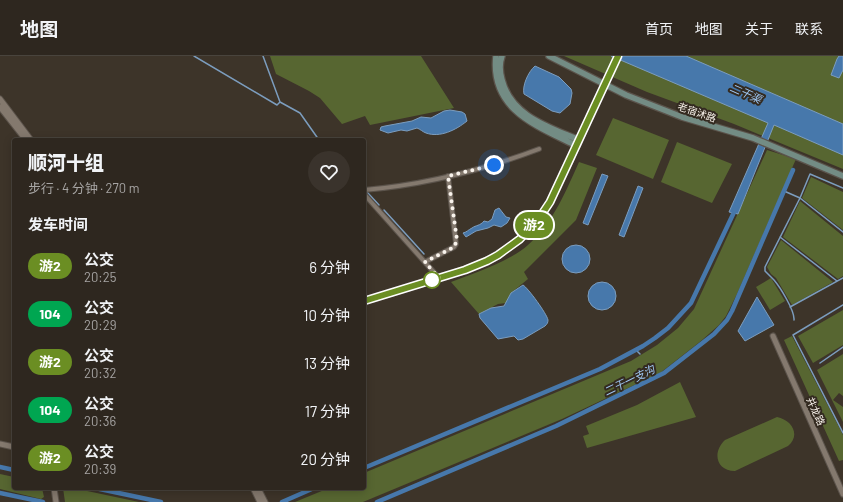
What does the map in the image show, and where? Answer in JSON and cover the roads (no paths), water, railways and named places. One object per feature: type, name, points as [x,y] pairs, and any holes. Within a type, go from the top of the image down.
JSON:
[{"type":"main road","points":[[496,56],[495,69],[498,83],[504,99],[510,106],[525,119],[578,143]]},
{"type":"main road","points":[[502,56],[500,68],[502,81],[513,104],[538,122],[578,143]]},
{"type":"main road","name":"老宿沭路","points":[[549,56],[583,74],[633,97],[682,117],[754,138],[843,176]]},
{"type":"main road","points":[[578,143],[618,56]]},
{"type":"street","points":[[0,99],[29,138]]},
{"type":"street","points":[[0,107],[24,138]]},
{"type":"street","points":[[366,300],[465,270],[498,255],[520,239],[540,217],[550,202],[578,143]]},
{"type":"street","points":[[366,190],[384,188],[448,176],[504,162],[539,149]]},
{"type":"street","points":[[425,262],[454,247],[456,244],[457,240],[448,176]]},
{"type":"street","points":[[366,196],[439,278]]},
{"type":"street","name":"井龙路","points":[[773,336],[843,494]]},
{"type":"street","points":[[0,444],[12,447]]},
{"type":"street","points":[[54,490],[56,502]]},
{"type":"street","points":[[253,490],[260,499],[265,502]]},
{"type":"water","name":"二干渠","points":[[611,56],[686,56],[843,124],[843,155],[774,125],[738,214],[729,212],[768,123]]},
{"type":"water","points":[[839,56],[843,56],[843,70],[839,78],[831,75]]},
{"type":"water","points":[[535,66],[559,77],[571,89],[572,93],[570,104],[560,113],[552,111],[524,94],[526,79]]},
{"type":"water","points":[[450,110],[462,112],[465,114],[467,121],[442,134],[425,133],[417,128],[407,131],[401,130],[388,133],[380,130],[381,127],[412,121],[421,117],[431,118],[444,111]]},
{"type":"water","points":[[602,174],[608,176],[588,225],[583,223]]},
{"type":"water","points":[[638,186],[643,188],[624,237],[619,235]]},
{"type":"water","points":[[499,208],[506,217],[510,218],[507,223],[501,227],[494,225],[476,231],[466,237],[463,233],[484,221],[488,222],[492,219],[495,210]]},
{"type":"water","points":[[576,245],[586,249],[590,259],[586,269],[576,273],[566,269],[562,259],[566,249]]},
{"type":"water","points":[[602,282],[612,286],[616,296],[612,306],[602,310],[592,306],[588,296],[592,286]]},
{"type":"water","points":[[523,285],[541,307],[547,317],[548,323],[523,339],[518,340],[514,336],[498,339],[480,318],[479,314],[491,308],[504,306],[511,293]]},
{"type":"water","points":[[757,297],[774,325],[745,341],[738,331]]},
{"type":"waterway","points":[[194,56],[277,105],[280,102]]},
{"type":"waterway","points":[[263,56],[280,102],[300,113],[318,138]]},
{"type":"waterway","name":"二干一支沟","points":[[377,502],[556,426],[664,373],[714,334],[727,320],[732,311],[793,170]]},
{"type":"waterway","points":[[843,188],[810,174],[800,198],[843,232]]},
{"type":"waterway","points":[[784,191],[800,198],[765,267],[765,271],[774,280],[783,293],[790,305],[794,320]]},
{"type":"waterway","points":[[367,192],[379,205]]},
{"type":"waterway","points":[[366,467],[600,369],[655,338],[668,328],[691,303],[736,208]]},
{"type":"waterway","points":[[384,210],[424,254]]},
{"type":"waterway","points":[[780,237],[837,281]]},
{"type":"waterway","points":[[790,307],[843,278]]},
{"type":"waterway","points":[[843,305],[793,335],[843,433]]},
{"type":"waterway","points":[[820,363],[843,347]]},
{"type":"waterway","points":[[636,350],[640,354]]},
{"type":"waterway","name":"二干一支沟","points":[[651,372],[655,378]]},
{"type":"waterway","points":[[0,467],[12,470]]},
{"type":"waterway","points":[[104,490],[161,502]]},
{"type":"waterway","points":[[282,502],[309,490]]},
{"type":"waterway","name":"二干一支沟","points":[[0,493],[43,502]]}]
